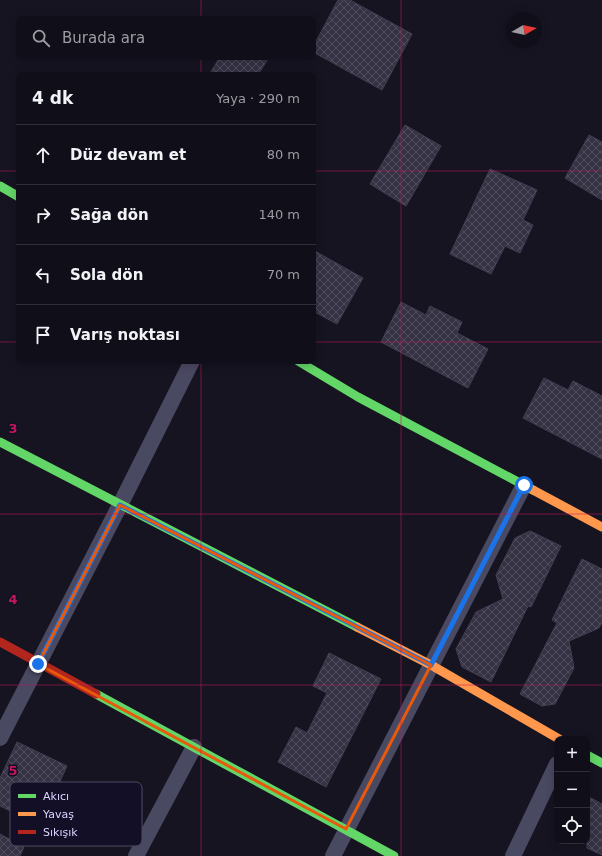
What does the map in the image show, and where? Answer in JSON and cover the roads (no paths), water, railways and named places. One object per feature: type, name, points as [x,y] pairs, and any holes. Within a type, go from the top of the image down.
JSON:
[{"type":"street","points":[[0,186],[16,195]]},
{"type":"street","points":[[0,738],[190,364]]},
{"type":"street","points":[[303,364],[358,396],[602,527]]},
{"type":"street","points":[[0,442],[431,665],[554,736]]},
{"type":"street","points":[[332,856],[524,485]]},
{"type":"street","points":[[0,642],[394,856]]},
{"type":"street","points":[[142,845],[194,748]]},
{"type":"street","points":[[590,757],[602,763]]},
{"type":"street","points":[[513,856],[554,770]]},
{"type":"street","points":[[136,856],[141,846]]}]
